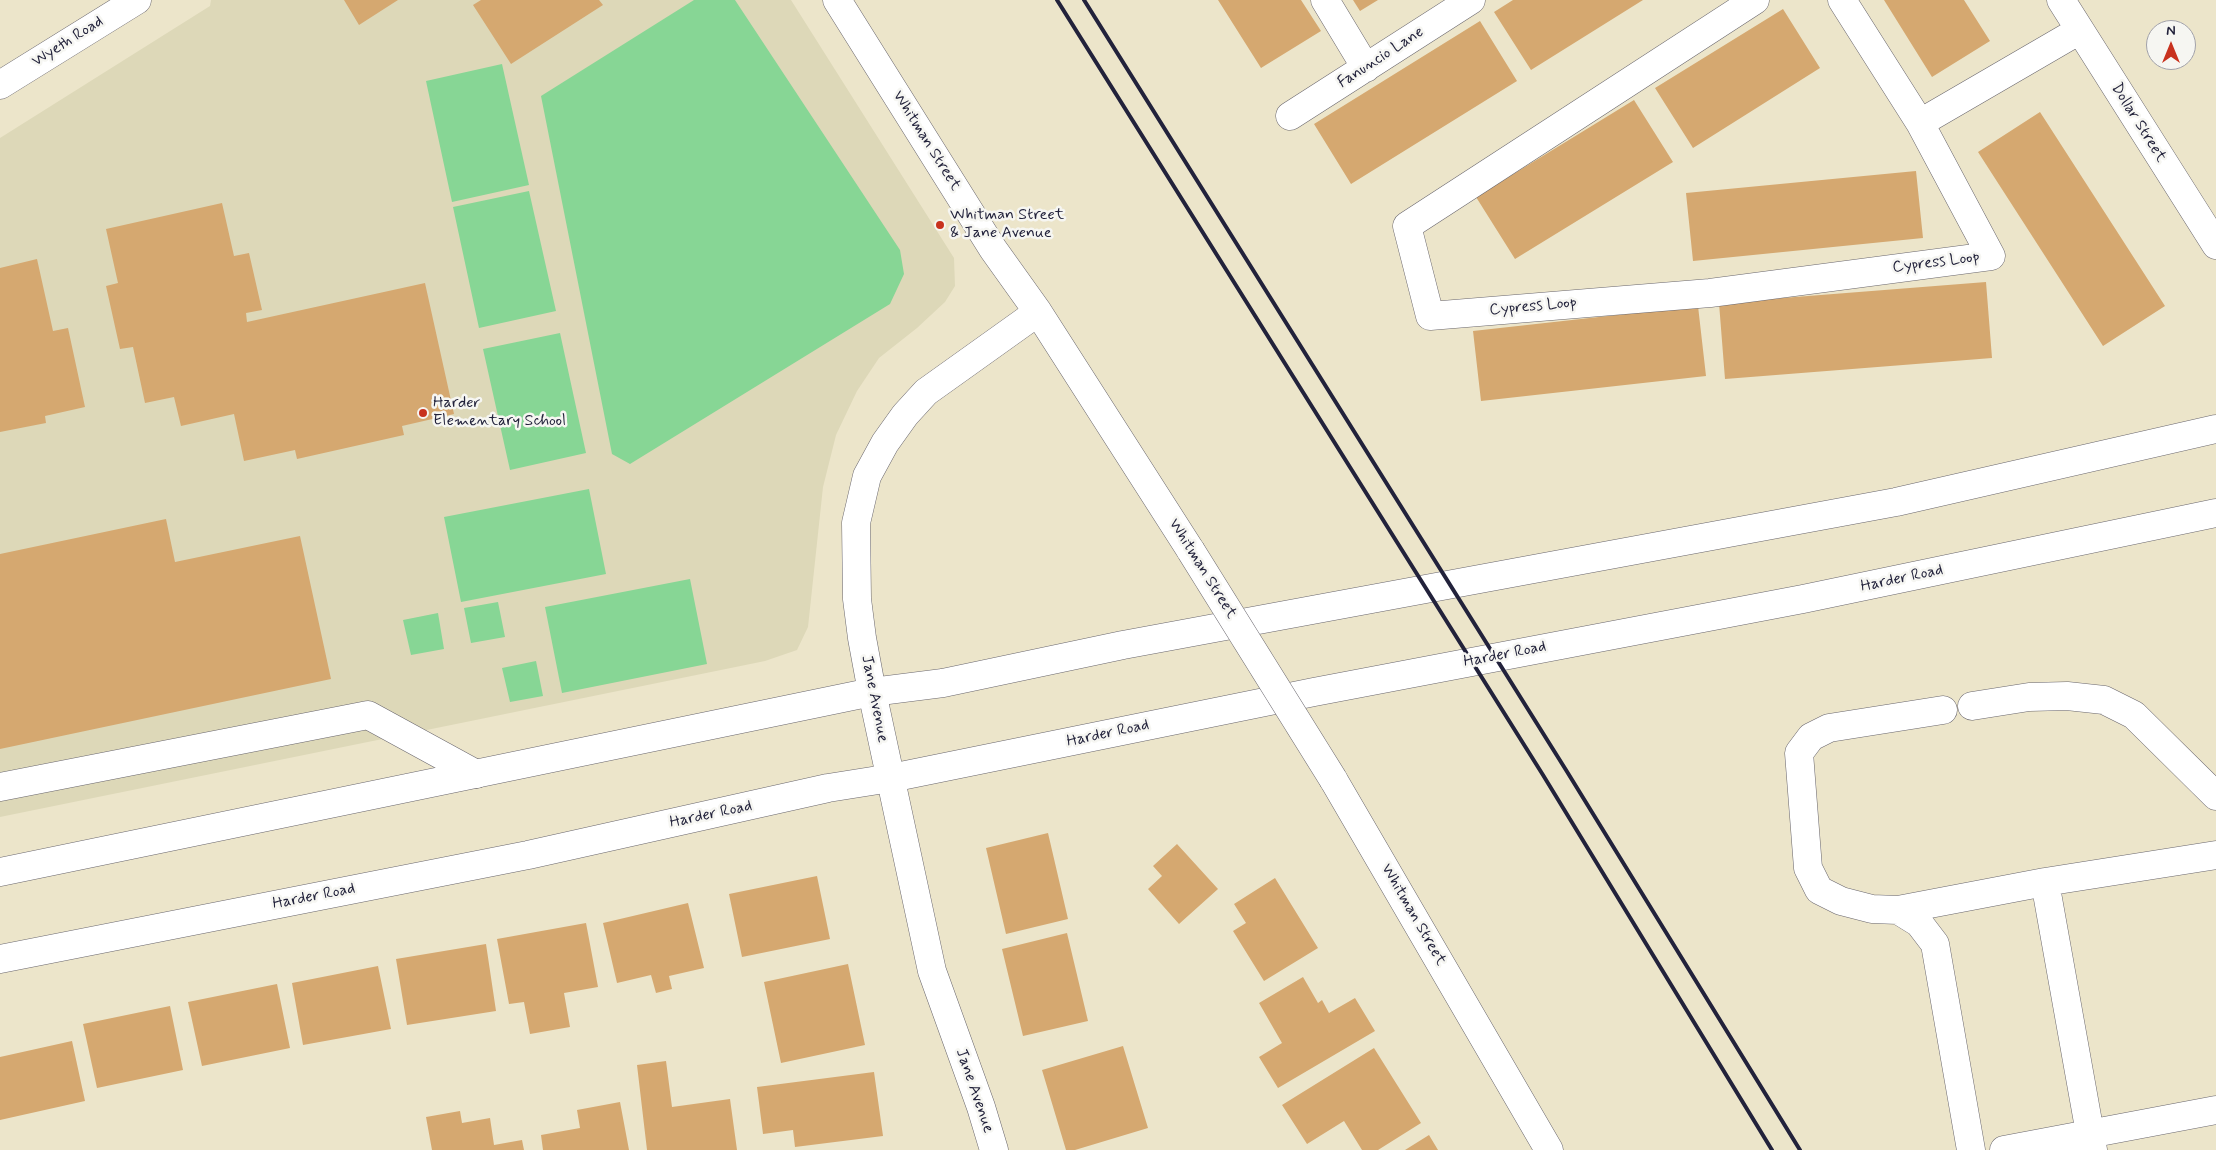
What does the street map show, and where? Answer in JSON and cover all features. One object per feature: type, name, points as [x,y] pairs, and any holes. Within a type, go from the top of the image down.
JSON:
[{"type":"street","name":"Wyeth Road","points":[[0,85],[137,0]]},
{"type":"street","name":"Whitman Street","points":[[837,0],[993,249],[1038,312],[1192,551],[1333,779],[1549,1150]]},
{"type":"street","points":[[1325,0],[1366,68]]},
{"type":"street","name":"Fanuncio Lane","points":[[1290,116],[1471,0]]},
{"type":"street","name":"Cypress Loop","points":[[1755,0],[1407,226],[1430,316],[1710,293],[1991,256],[1920,123],[1842,0]]},
{"type":"street","name":"Dollar Street","points":[[2061,0],[2216,245]]},
{"type":"street","points":[[1920,123],[2080,30]]},
{"type":"street","name":"Jane Avenue","points":[[994,1150],[981,1107],[932,972],[872,692],[857,599],[856,523],[867,476],[885,443],[905,416],[926,392],[1038,312]]},
{"type":"street","points":[[0,872],[872,692],[943,683],[1133,644],[1896,502],[2216,429]]},
{"type":"street","name":"Harder Road","points":[[0,958],[528,855],[817,792],[828,788],[891,778],[1314,692],[1803,599],[2216,513]]},
{"type":"street","points":[[1972,706],[2029,697],[2067,696],[2104,700],[2134,715],[2216,796]]},
{"type":"street","points":[[1943,710],[1829,728],[1811,737],[1799,753],[1808,868],[1819,890],[1841,902],[1872,909],[1898,910],[2045,882],[2216,855]]},
{"type":"street","points":[[0,787],[368,715],[476,774]]},
{"type":"street","points":[[2045,882],[2092,1142]]},
{"type":"street","points":[[1898,910],[1919,923],[1935,944],[1971,1150]]},
{"type":"street","points":[[2004,1150],[2092,1142],[2216,1110]]},
{"type":"shaded area","name":"Harder Elementary School","points":[[211,0],[791,0],[954,258],[955,286],[945,302],[917,328],[879,358],[857,391],[836,435],[823,487],[808,627],[797,650],[765,661],[0,817],[0,138],[210,6]]},
{"type":"green space","points":[[694,0],[735,0],[900,250],[904,274],[890,304],[630,464],[612,454],[541,96]]},
{"type":"green space","points":[[502,64],[529,185],[452,202],[426,81]]},
{"type":"green space","points":[[529,191],[556,311],[479,328],[453,207]]},
{"type":"green space","points":[[560,333],[586,453],[510,470],[483,349]]},
{"type":"green space","points":[[589,489],[606,574],[461,602],[444,517]]},
{"type":"green space","points":[[690,579],[707,664],[562,693],[545,607]]},
{"type":"green space","points":[[498,602],[505,637],[471,643],[464,608]]},
{"type":"green space","points":[[438,613],[444,649],[411,655],[403,620]]},
{"type":"green space","points":[[536,661],[543,696],[510,702],[502,668]]},
{"type":"building","points":[[344,0],[398,0],[359,25]]},
{"type":"building","points":[[481,0],[599,0],[603,5],[511,64],[473,5]]},
{"type":"building","points":[[1218,0],[1301,0],[1321,31],[1261,68]]},
{"type":"building","points":[[1353,0],[1378,0],[1360,11]]},
{"type":"building","points":[[1513,0],[1643,0],[1531,70],[1494,12]]},
{"type":"building","points":[[1884,0],[1964,0],[1990,41],[1932,77]]},
{"type":"building","points":[[1783,9],[1820,68],[1693,148],[1655,88]]},
{"type":"building","points":[[1480,21],[1517,81],[1351,184],[1314,124]]},
{"type":"building","points":[[1634,100],[1673,162],[1515,259],[1476,197]]},
{"type":"building","points":[[2040,112],[2165,306],[2103,346],[1978,152]]},
{"type":"building","points":[[1916,171],[1923,238],[1693,261],[1686,193]]},
{"type":"building","points":[[222,203],[234,256],[249,253],[262,310],[246,313],[247,322],[425,283],[454,414],[402,426],[404,435],[297,459],[295,450],[244,461],[234,414],[181,426],[174,397],[145,403],[133,347],[120,349],[106,286],[118,283],[106,229]]},
{"type":"building","points":[[37,259],[53,331],[68,328],[85,407],[45,416],[46,423],[0,432],[0,268]]},
{"type":"building","points":[[1986,282],[1992,358],[1725,379],[1719,303]]},
{"type":"building","points":[[1698,306],[1706,376],[1481,401],[1473,331]]},
{"type":"building","points":[[166,519],[175,562],[300,536],[331,679],[0,749],[0,554]]},
{"type":"building","points":[[1048,833],[1068,919],[1006,934],[986,848]]},
{"type":"building","points":[[1177,844],[1218,889],[1179,924],[1148,889],[1162,876],[1153,866]]},
{"type":"building","points":[[817,876],[830,939],[742,957],[729,894]]},
{"type":"building","points":[[1275,878],[1318,948],[1264,981],[1233,931],[1246,923],[1234,904]]},
{"type":"building","points":[[688,903],[704,968],[669,976],[672,989],[656,993],[651,975],[617,983],[603,923]]},
{"type":"building","points":[[586,923],[598,987],[564,993],[570,1027],[530,1034],[524,1002],[509,1004],[497,939]]},
{"type":"building","points":[[1067,933],[1088,1021],[1023,1036],[1002,949]]},
{"type":"building","points":[[486,944],[496,1011],[407,1025],[396,959]]},
{"type":"building","points":[[848,964],[865,1045],[781,1063],[764,982]]},
{"type":"building","points":[[378,966],[391,1029],[303,1045],[292,983]]},
{"type":"building","points":[[1303,977],[1318,1003],[1322,1000],[1329,1013],[1355,998],[1375,1031],[1278,1088],[1259,1057],[1282,1043],[1259,1003]]},
{"type":"building","points":[[277,984],[290,1048],[202,1066],[188,1002]]},
{"type":"building","points":[[170,1006],[183,1070],[97,1088],[83,1024]]},
{"type":"building","points":[[72,1041],[85,1101],[0,1120],[0,1057]]},
{"type":"building","points":[[1123,1046],[1148,1128],[1075,1150],[1066,1150],[1042,1070]]},
{"type":"building","points":[[1374,1048],[1421,1123],[1378,1150],[1362,1150],[1344,1121],[1307,1144],[1282,1105]]},
{"type":"building","points":[[666,1061],[672,1107],[730,1099],[737,1150],[647,1150],[637,1065]]},
{"type":"building","points":[[874,1072],[883,1136],[795,1147],[793,1130],[763,1134],[757,1087]]},
{"type":"building","points":[[620,1102],[629,1150],[543,1150],[541,1135],[580,1128],[577,1110]]},
{"type":"building","points":[[460,1111],[462,1123],[490,1118],[494,1145],[522,1140],[524,1150],[432,1150],[426,1117]]},
{"type":"building","points":[[1429,1135],[1438,1150],[1405,1150]]},
{"type":"railway","points":[[1057,0],[1543,775],[1772,1150]]},
{"type":"railway","points":[[1084,0],[1566,770],[1800,1150]]},
{"type":"place","name":"Whitman Street & Jane Avenue","points":[[940,225]]},
{"type":"place","name":"Harder Elementary School","points":[[423,413]]}]
